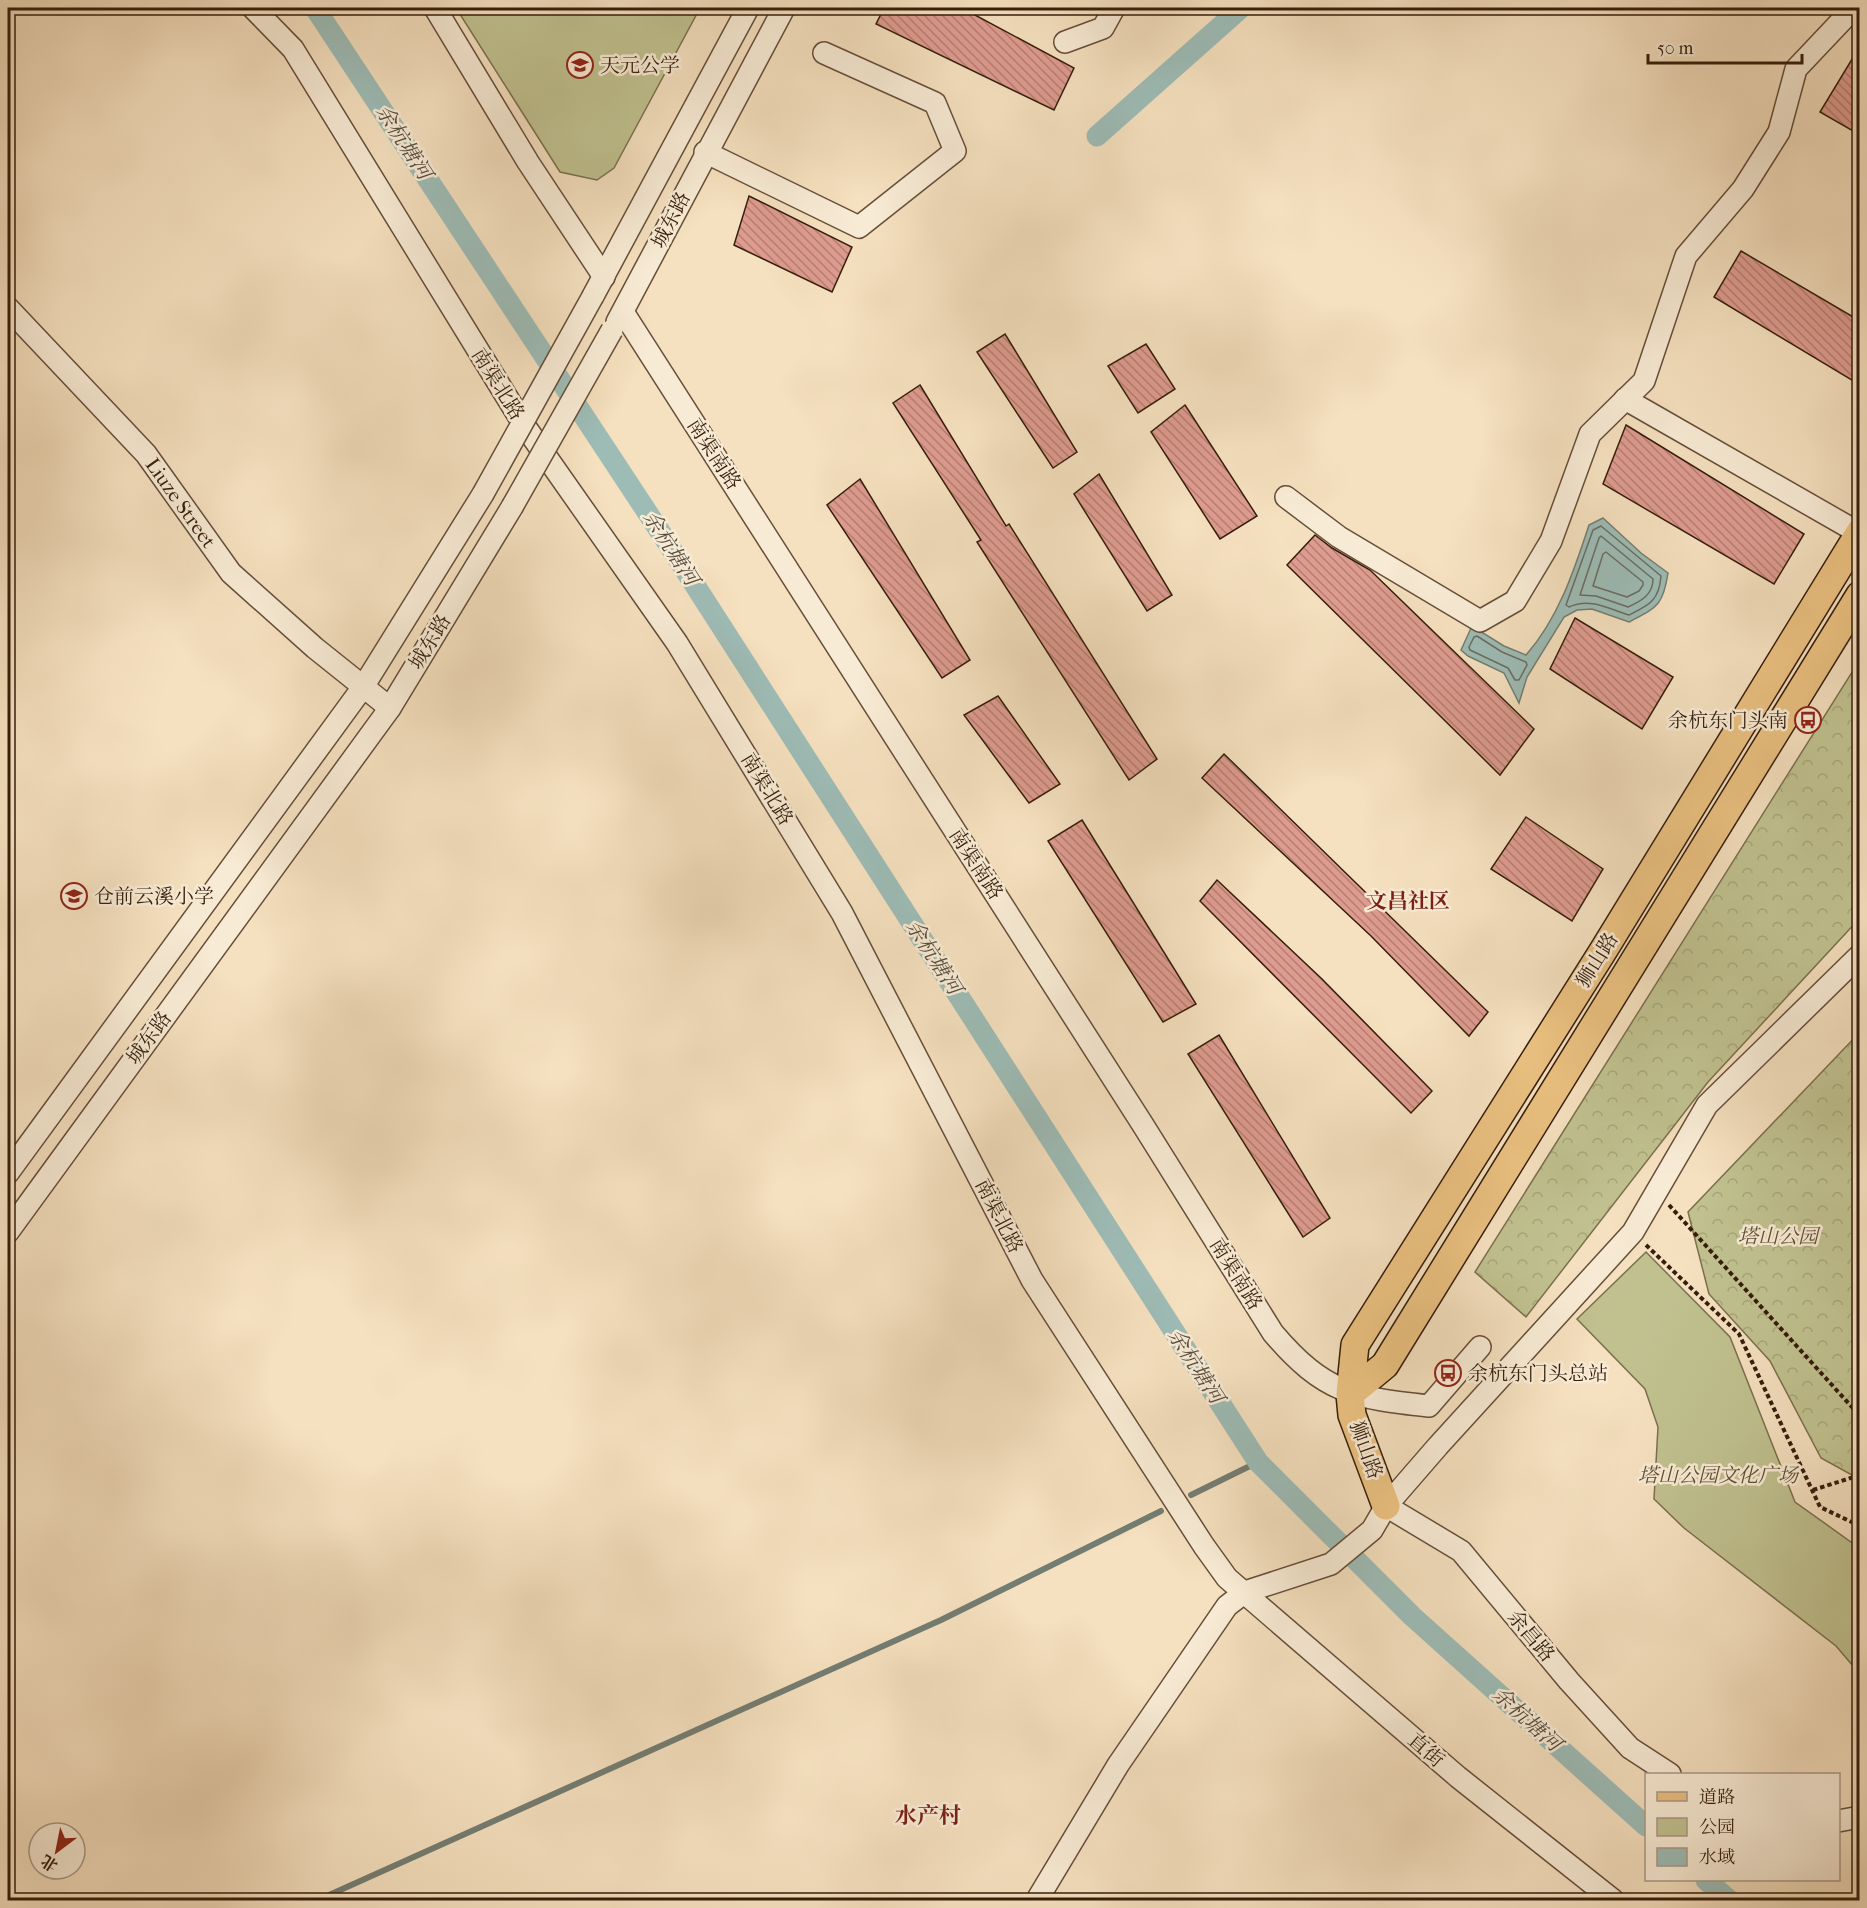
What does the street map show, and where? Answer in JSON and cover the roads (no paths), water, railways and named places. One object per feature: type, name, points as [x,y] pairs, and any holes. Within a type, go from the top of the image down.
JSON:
[{"type":"main road","name":"狮山路","points":[[1386,1506],[1352,1415],[1350,1394],[1355,1345],[1603,951],[1859,532]]},
{"type":"main road","name":"狮山路","points":[[1350,1394],[1385,1365],[1860,595]]},
{"type":"street","name":"南渠北路","points":[[253,8],[293,49],[524,425],[677,643],[842,913],[1032,1280],[1204,1546],[1227,1578],[1245,1592]]},
{"type":"street","points":[[435,8],[528,162],[604,277]]},
{"type":"street","name":"城东路","points":[[8,1173],[363,687],[483,494],[604,277],[748,8]]},
{"type":"street","name":"城东路","points":[[8,1232],[390,708],[512,507],[623,312],[705,153],[784,8]]},
{"type":"street","points":[[1065,42],[1103,28],[1114,8]]},
{"type":"street","points":[[1286,497],[1339,537],[1480,621],[1515,601],[1551,541],[1590,434],[1644,381],[1686,256],[1743,189],[1779,132],[1796,69],[1849,13],[1849,8]]},
{"type":"street","points":[[705,153],[859,227],[955,151],[935,103],[824,53]]},
{"type":"street","name":"Liuze Street","points":[[8,308],[146,454],[231,573],[315,648],[390,708]]},
{"type":"street","name":"南渠南路","points":[[623,312],[1143,1125],[1255,1307],[1292,1356],[1327,1383],[1350,1394],[1376,1400],[1429,1406],[1480,1347]]},
{"type":"street","points":[[1625,399],[1859,532]]},
{"type":"street","points":[[1037,1900],[1118,1765],[1227,1606],[1245,1592],[1331,1564],[1372,1530],[1386,1506],[1633,1232],[1707,1105],[1860,955]]},
{"type":"street","name":"余昌路","points":[[1386,1506],[1461,1551],[1569,1681],[1630,1748],[1668,1773]]},
{"type":"street","name":"直街","points":[[1245,1592],[1458,1777],[1613,1900]]},
{"type":"street","points":[[1840,1821],[1860,1817]]},
{"type":"water","points":[[1603,518],[1641,553],[1668,573],[1661,599],[1652,609],[1629,622],[1592,609],[1577,610],[1564,617],[1527,677],[1519,703],[1504,673],[1468,656],[1461,650],[1472,626],[1504,646],[1526,655],[1547,626],[1564,594],[1589,525]]},
{"type":"waterway","name":"余杭塘河","points":[[315,8],[680,562],[1258,1462],[1412,1616],[1645,1825]]},
{"type":"waterway","points":[[1097,136],[1241,8]]},
{"type":"waterway","points":[[1191,1495],[1258,1462]]},
{"type":"waterway","points":[[318,1900],[941,1620],[1161,1511]]},
{"type":"waterway","name":"余杭塘河","points":[[1707,1881],[1729,1900]]},
{"type":"place","name":"天元公学","points":[[580,65]]},
{"type":"place","name":"余杭东门头南","points":[[1808,720]]},
{"type":"place","name":"仓前云溪小学","points":[[74,896]]},
{"type":"place","name":"余杭东门头总站","points":[[1448,1373]]},
{"type":"district","name":"文昌社区","points":[[1408,901]]},
{"type":"district","name":"水产村","points":[[928,1816]]},
{"type":"park label","name":"塔山公园","points":[[1778,1236]]},
{"type":"park label","name":"塔山公园文化广场","points":[[1718,1475]]}]
